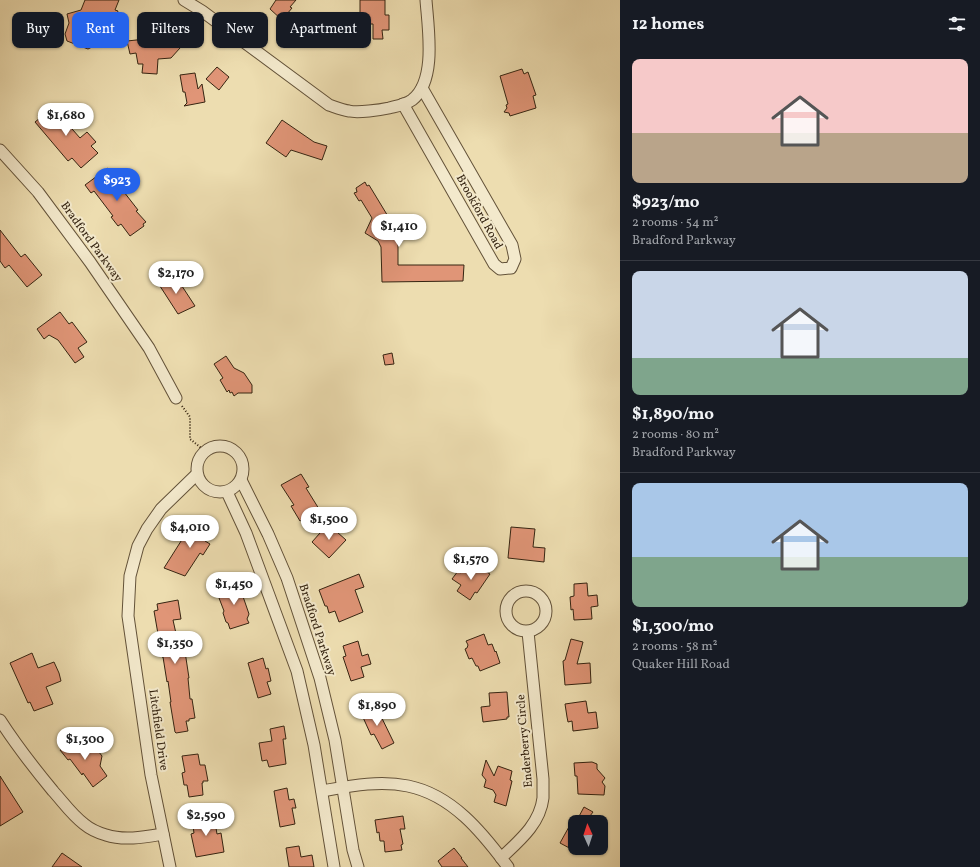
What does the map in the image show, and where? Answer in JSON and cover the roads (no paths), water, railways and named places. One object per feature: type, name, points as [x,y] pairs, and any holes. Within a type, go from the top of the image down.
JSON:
[{"type":"street","points":[[184,0],[202,11],[329,105],[350,111],[384,110],[403,104],[412,100],[422,88],[428,66],[429,47],[426,0]]},
{"type":"street","name":"Brookford Road","points":[[403,104],[494,264],[500,268],[511,268],[515,259],[512,245],[422,88]]},
{"type":"street","name":"Bradford Parkway","points":[[0,150],[38,192],[90,262],[149,348],[176,398]]},
{"type":"street","name":"Bradford Parkway","points":[[197,474],[198,462],[205,451],[210,448],[223,446],[235,451],[242,461],[244,474],[241,480],[268,534],[287,578],[320,678],[335,740],[353,850],[358,867]]},
{"type":"street","points":[[197,474],[200,482],[205,487],[219,493],[226,492],[238,485],[241,480]]},
{"type":"street","name":"Litchfield Drive","points":[[170,867],[151,775],[128,616],[130,576],[138,546],[147,529],[161,509],[197,474]]},
{"type":"street","points":[[226,492],[246,533],[297,671],[314,745],[334,867]]},
{"type":"street","name":"Enderberry Circle","points":[[504,863],[537,819],[543,799],[543,779],[528,632]]},
{"type":"street","points":[[0,720],[11,738],[34,768],[66,806],[85,825],[106,835],[123,838],[143,838],[163,834]]},
{"type":"street","points":[[322,791],[362,784],[394,784],[408,786],[431,794],[458,809],[470,820],[504,863]]}]
